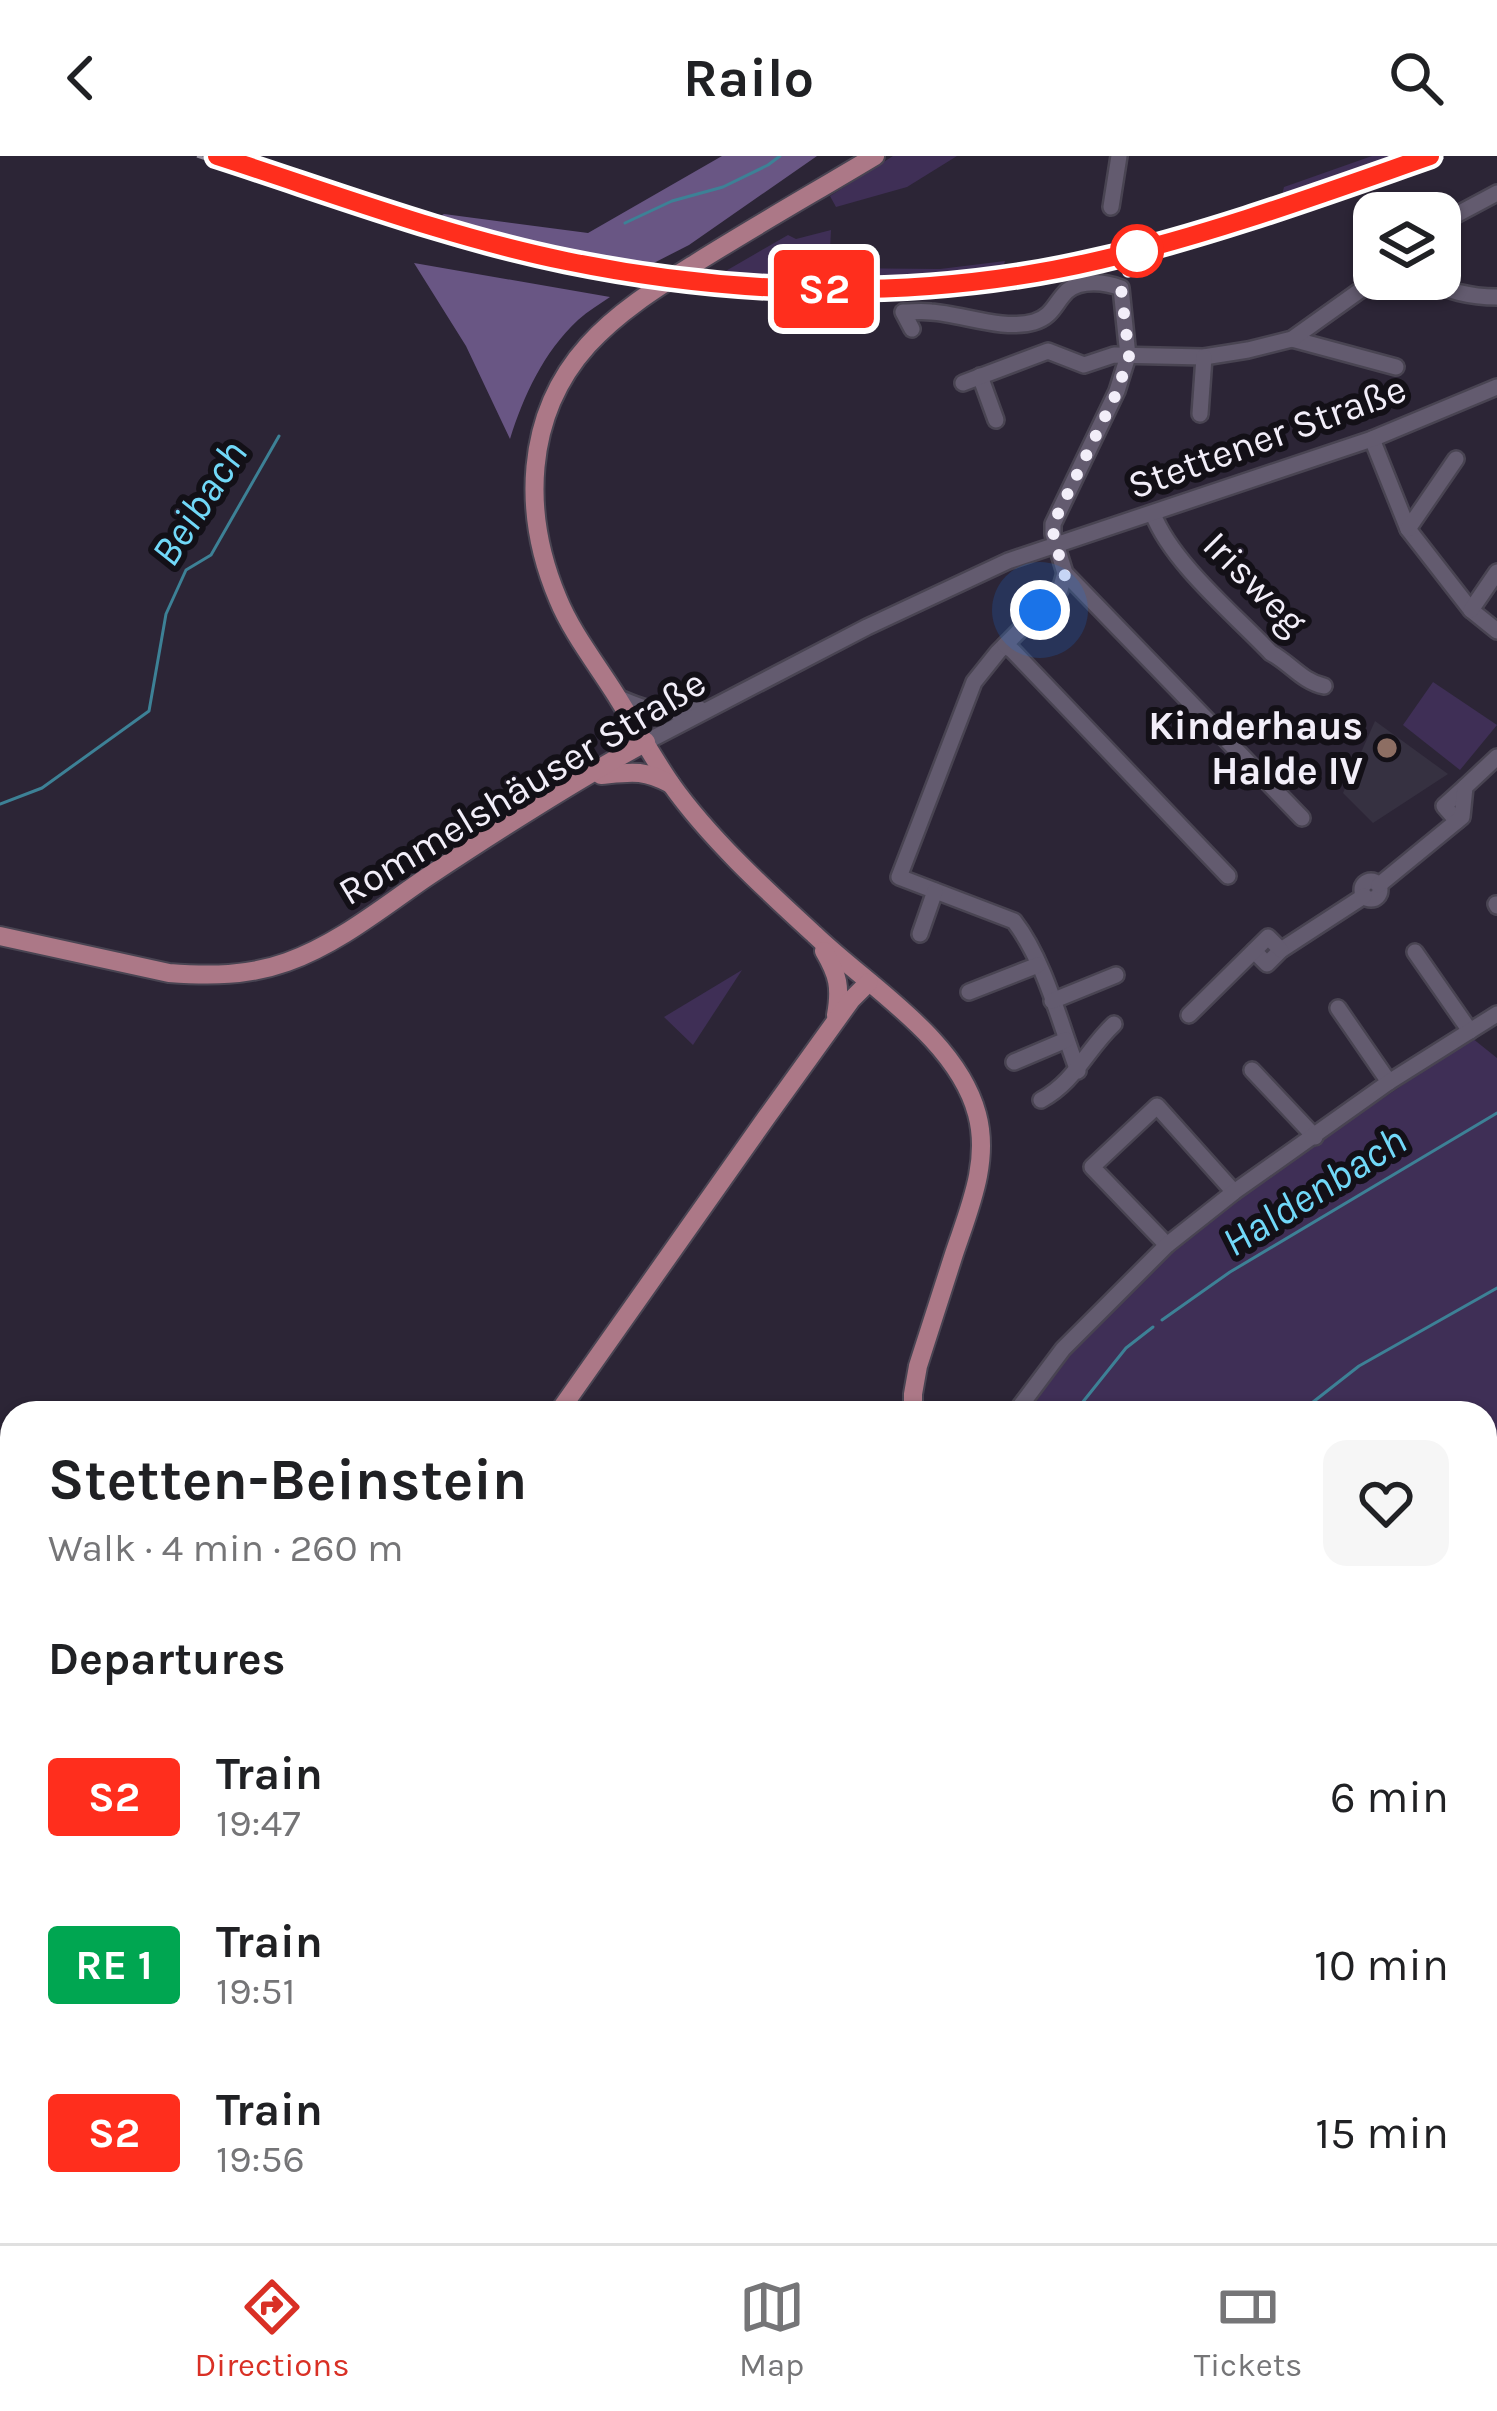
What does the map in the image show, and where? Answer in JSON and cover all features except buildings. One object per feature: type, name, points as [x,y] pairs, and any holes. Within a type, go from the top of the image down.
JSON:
[{"type":"main road","points":[[875,156],[724,245],[607,326],[564,375],[550,405],[534,467],[536,531],[560,604],[671,784],[697,817],[817,938],[920,1029],[954,1068],[975,1108],[982,1145],[976,1187],[918,1366],[913,1401]]},
{"type":"main road","name":"Rommelshäuser Straße","points":[[0,936],[169,973],[227,976],[289,962],[342,934],[646,742]]},
{"type":"main road","points":[[590,775],[633,771],[653,774],[671,784]]},
{"type":"main road","points":[[817,938],[838,974],[834,1026]]},
{"type":"main road","points":[[567,1401],[851,1000],[869,982]]},
{"type":"street","points":[[1111,207],[1119,156]]},
{"type":"street","points":[[1461,212],[1497,193]]},
{"type":"street","points":[[912,328],[903,312],[1030,324],[1054,313],[1068,290],[1077,286],[1106,282],[1121,288],[1129,356],[1117,392],[1053,524],[1056,545],[1066,573],[1302,818]]},
{"type":"street","points":[[1461,294],[1497,297]]},
{"type":"street","points":[[963,383],[1048,351],[1084,365],[1114,356],[1204,357],[1248,350],[1292,338],[1353,295]]},
{"type":"street","points":[[1292,338],[1396,367]]},
{"type":"street","points":[[1200,414],[1204,357]]},
{"type":"street","points":[[980,376],[996,420]]},
{"type":"street","name":"Stettener Straße","points":[[1056,545],[1372,439],[1497,387]]},
{"type":"street","points":[[1372,439],[1408,529],[1471,610],[1497,631]]},
{"type":"street","points":[[1408,529],[1456,459]]},
{"type":"street","name":"Irisweg","points":[[1153,514],[1176,554],[1271,653],[1312,683],[1324,686]]},
{"type":"street","name":"Rommelshäuser Straße","points":[[646,742],[925,598],[1056,545]]},
{"type":"street","points":[[1471,610],[1497,572]]},
{"type":"street","points":[[1066,573],[1060,590],[982,670],[968,695],[899,878],[1014,921],[1038,965],[1078,1071]]},
{"type":"street","points":[[1004,645],[1228,876]]},
{"type":"street","points":[[617,697],[668,714],[714,706]]},
{"type":"street","points":[[1189,1015],[1254,951],[1267,964],[1364,896],[1376,898],[1379,885],[1462,817],[1465,787],[1497,757]]},
{"type":"street","points":[[920,934],[935,891]]},
{"type":"street","points":[[1414,952],[1470,1031]]},
{"type":"street","points":[[969,992],[1038,965]]},
{"type":"street","points":[[1052,1000],[1115,975]]},
{"type":"street","points":[[1338,1008],[1389,1082]]},
{"type":"street","points":[[1024,1401],[1064,1349],[1167,1245],[1389,1082],[1497,1015]]},
{"type":"street","points":[[1041,1100],[1078,1071],[1114,1024]]},
{"type":"street","points":[[1014,1062],[1066,1040]]},
{"type":"street","points":[[1252,1070],[1315,1137]]},
{"type":"street","points":[[1167,1245],[1092,1168],[1157,1106],[1234,1192]]},
{"type":"shaded area","points":[[722,156],[817,156],[689,245],[642,269],[434,220],[444,214],[588,233]]},
{"type":"shaded area","points":[[893,156],[957,156],[907,187],[836,207],[830,196]]},
{"type":"shaded area","points":[[1372,156],[1407,156],[1281,199],[1284,187]]},
{"type":"shaded area","points":[[831,230],[829,268],[940,269],[1005,261],[1002,271],[847,284],[717,276],[788,235],[796,239]]},
{"type":"shaded area","points":[[414,263],[610,297],[578,320],[555,346],[528,391],[510,439],[466,346]]},
{"type":"shaded area","points":[[1433,682],[1497,725],[1460,770],[1403,725]]},
{"type":"shaded area","name":"Kinderhaus Halde IV","points":[[1375,721],[1448,774],[1373,823],[1343,793]]},
{"type":"shaded area","points":[[742,970],[693,1045],[664,1017]]},
{"type":"shaded area","points":[[1472,1038],[1497,1058],[1497,1401],[1029,1401],[1068,1349],[1167,1253],[1227,1204]]},
{"type":"waterway","name":"Beibach","points":[[625,223],[672,201],[723,187],[780,156]]},
{"type":"waterway","name":"Beibach","points":[[0,804],[42,788],[149,711],[166,614],[186,570],[211,555],[279,436]]},
{"type":"waterway","name":"Haldenbach","points":[[1162,1320],[1230,1272],[1497,1113]]},
{"type":"waterway","points":[[1314,1401],[1359,1366],[1497,1288]]},
{"type":"waterway","name":"Haldenbach","points":[[1084,1401],[1126,1348],[1153,1327]]},
{"type":"railway","points":[[197,156],[418,228],[553,264],[694,288],[837,295],[979,286],[1120,262],[1245,227],[1448,156]]},
{"type":"train","name":"S2","points":[[217,156],[448,230],[560,260],[666,278],[797,289],[942,285],[1096,261],[1245,220],[1430,156]]},
{"type":"place","name":"Kinderhaus Halde IV","points":[[1387,748]]},
{"type":"route","points":[[1040,610],[1060,590],[1066,573],[1053,524],[1117,392],[1129,356],[1121,288],[1137,251]]}]
